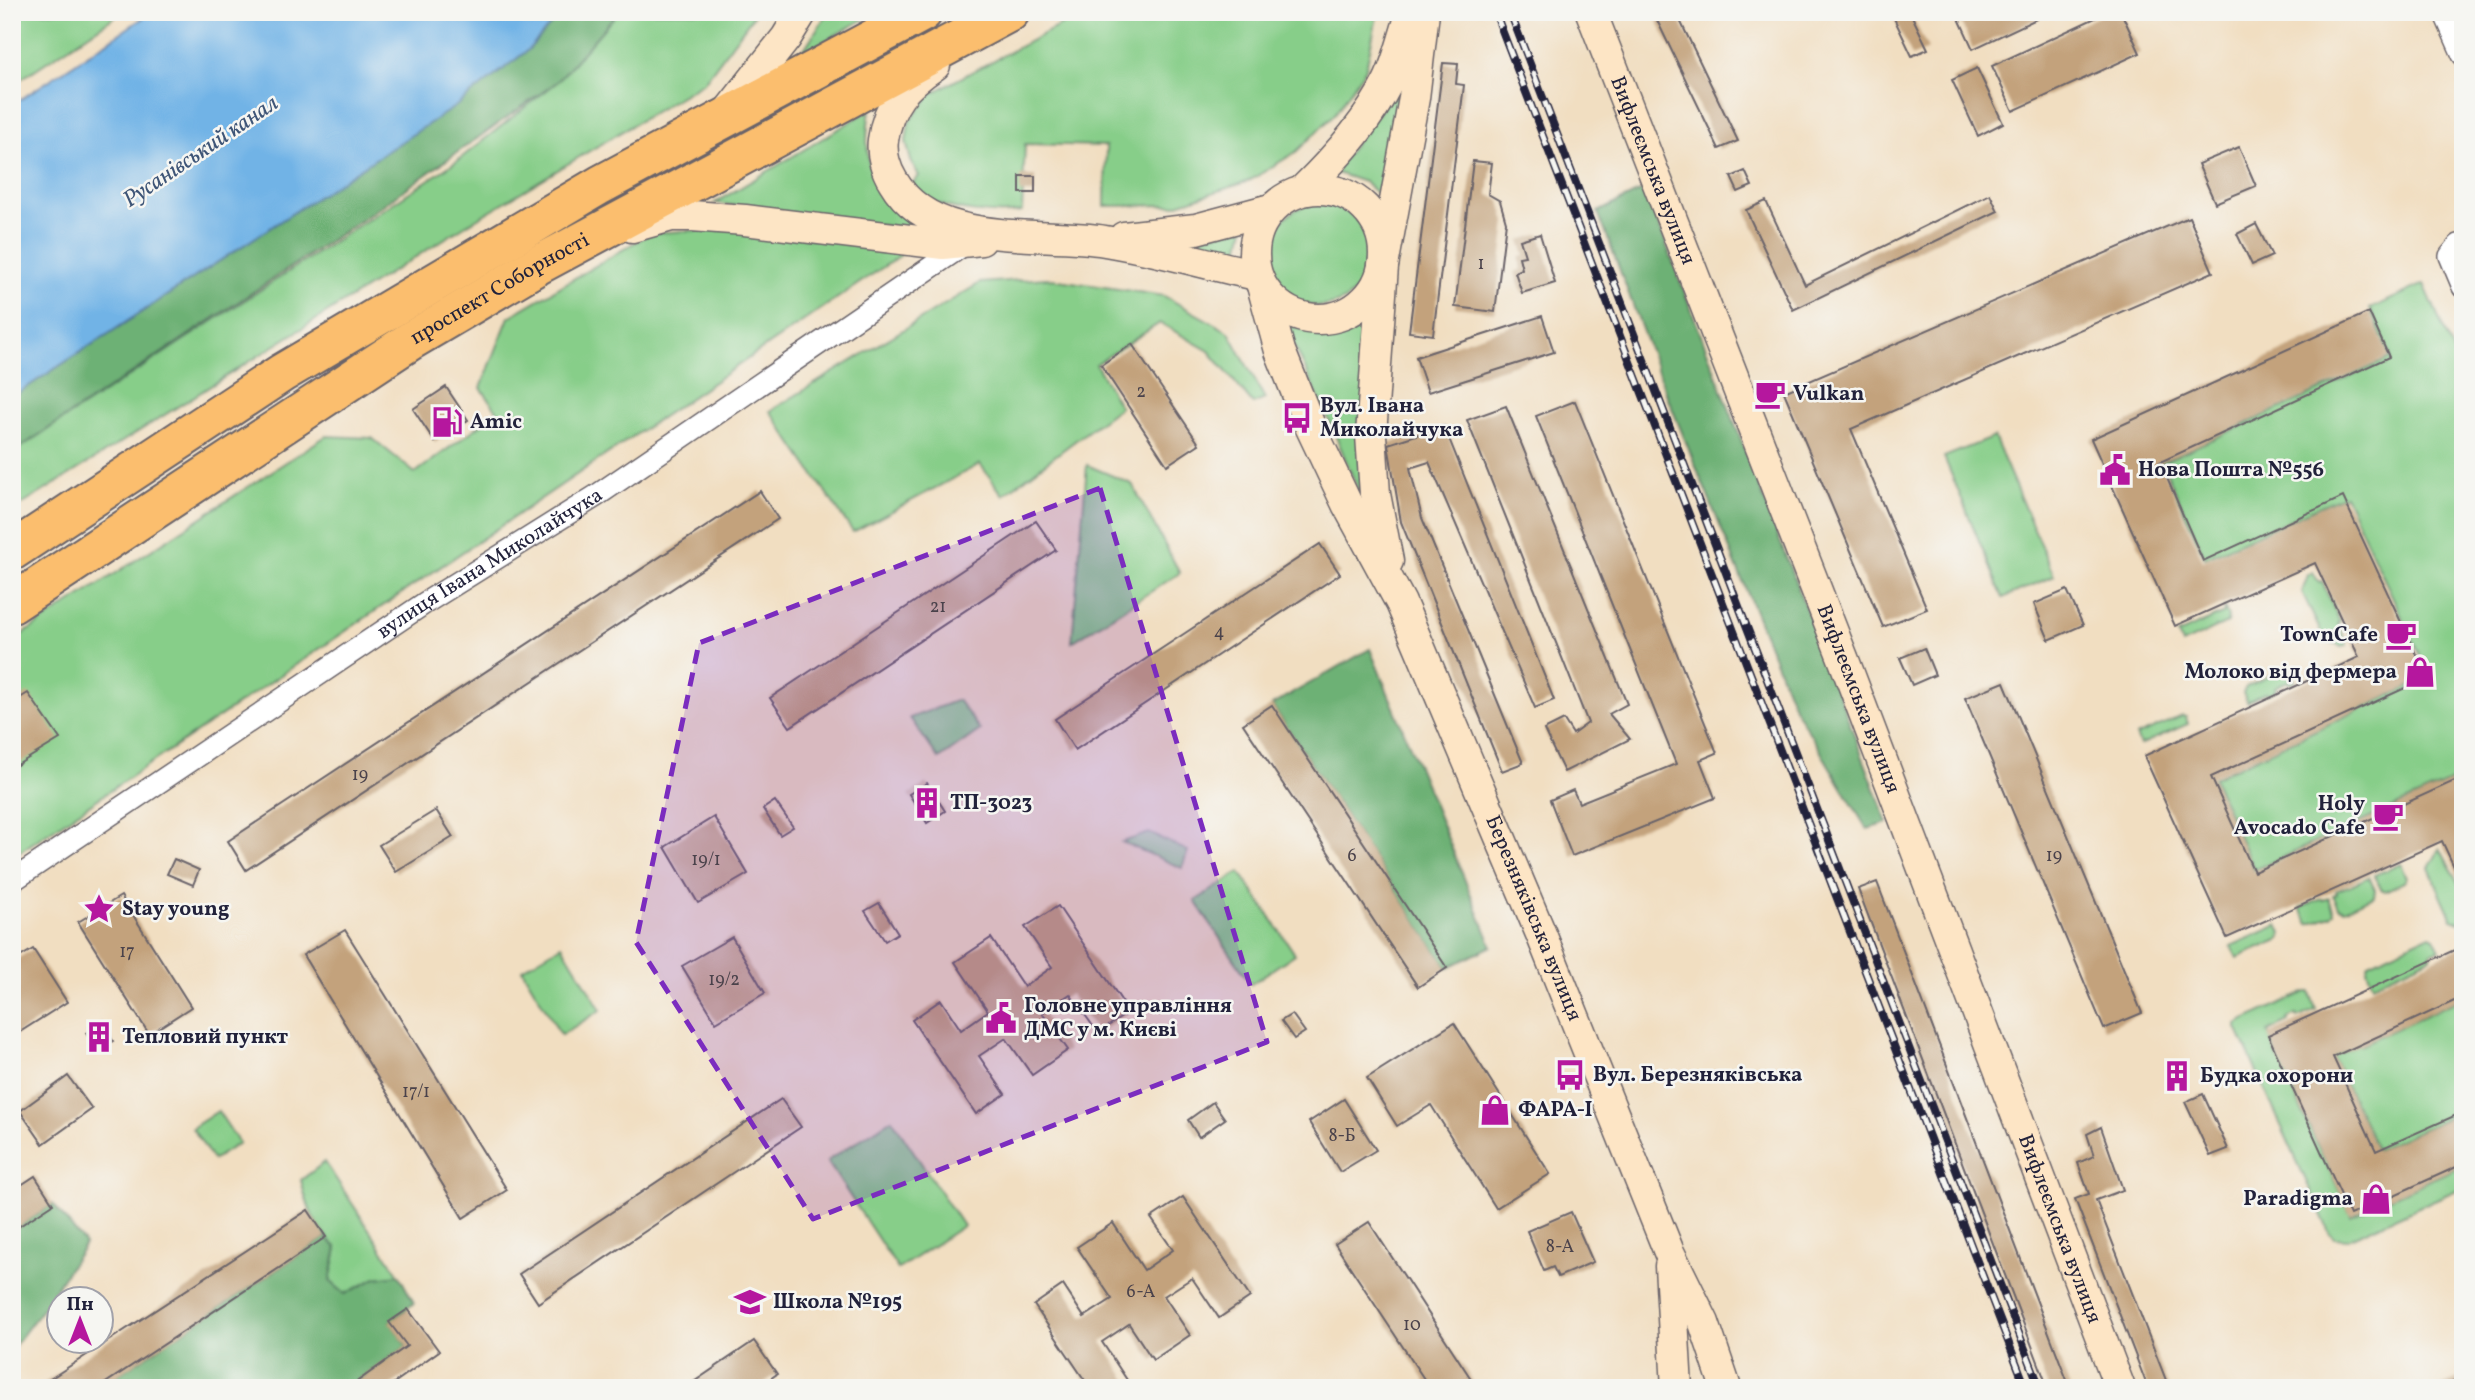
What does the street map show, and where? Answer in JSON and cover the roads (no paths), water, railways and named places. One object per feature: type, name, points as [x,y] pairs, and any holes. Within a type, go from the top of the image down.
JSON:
[{"type":"highway","name":"проспект Соборності","points":[[12,551],[282,373],[600,185],[923,12]]},
{"type":"highway","name":"проспект Соборності","points":[[12,604],[411,341],[578,244],[1012,12]]},
{"type":"street","points":[[725,117],[786,38],[802,12]]},
{"type":"street","name":"вулиця Івана Миколайчука","points":[[1012,12],[916,77],[892,106],[886,120],[882,147],[887,173],[901,195],[921,213],[946,223],[1008,236],[1103,241],[1196,229],[1271,209]]},
{"type":"street","points":[[1303,190],[1329,164],[1373,108],[1389,81],[1408,24],[1409,12]]},
{"type":"street","points":[[1384,266],[1384,244],[1377,223],[1364,206],[1346,194],[1325,188],[1303,190],[1286,197],[1271,209],[1260,223],[1254,240],[1253,258],[1260,282],[1279,306],[1299,317],[1321,320],[1343,315],[1363,303],[1376,286],[1384,266],[1414,98],[1424,12]]},
{"type":"street","name":"Вифлеємська вулиця","points":[[1591,12],[1845,663],[2120,1388]]},
{"type":"street","points":[[2444,12],[2463,55]]},
{"type":"street","name":"вулиця Івана Миколайчука","points":[[578,244],[671,216],[745,220],[943,244],[1008,236]]},
{"type":"street","name":"вулиця Івана Миколайчука","points":[[1103,241],[1260,282]]},
{"type":"street","name":"вулиця Івана Миколайчука","points":[[12,881],[425,603],[596,496],[967,242]]},
{"type":"street","points":[[2458,246],[2463,287]]},
{"type":"street","name":"Березняківська вулиця","points":[[1384,266],[1371,435],[1376,494],[1393,586]]},
{"type":"street","name":"Березняківська вулиця","points":[[1260,282],[1280,351],[1310,426],[1347,504],[1393,586],[1541,934],[1669,1252],[1704,1323],[1726,1388]]},
{"type":"street","name":"Березняківська вулиця","points":[[1669,1252],[1677,1388]]},
{"type":"water","name":"Русанівський канал","points":[[152,12],[562,12],[528,50],[456,106],[12,397],[12,105]]},
{"type":"railway","points":[[1495,12],[2026,1388]]},
{"type":"railway","points":[[1510,12],[2040,1388]]},
{"type":"place","name":"Vulkan","points":[[1770,394]]},
{"type":"place","name":"Вул. Івана Миколайчука","points":[[1297,418]]},
{"type":"place","name":"Amic","points":[[447,422]]},
{"type":"place","name":"Нова Пошта №556","points":[[2115,470]]},
{"type":"place","name":"TownCafe","points":[[2401,635]]},
{"type":"place","name":"Молоко від фермера","points":[[2420,672]]},
{"type":"place","name":"ТП-3023","points":[[927,803]]},
{"type":"place","name":"Holy Avocado Cafe","points":[[2388,816]]},
{"type":"place","name":"Stay young","points":[[99,909]]},
{"type":"place","name":"Головне управління ДМС у м. Києві","points":[[1001,1018]]},
{"type":"place","name":"Тепловий пункт","points":[[99,1037]]},
{"type":"place","name":"Вул. Березняківська","points":[[1570,1075]]},
{"type":"place","name":"Будка охорони","points":[[2177,1076]]},
{"type":"place","name":"ФАРА-І","points":[[1495,1110]]},
{"type":"place","name":"Paradigma","points":[[2376,1199]]},
{"type":"place","name":"Школа №195","points":[[750,1302]]}]
